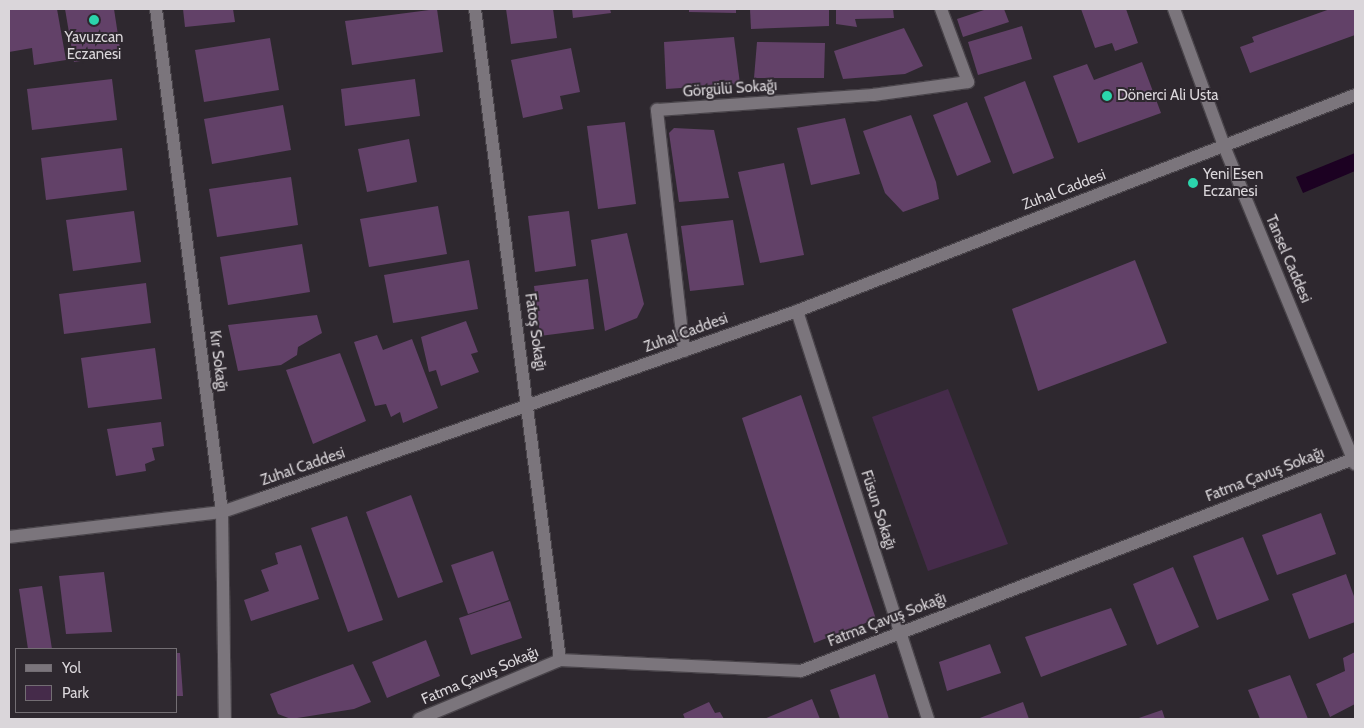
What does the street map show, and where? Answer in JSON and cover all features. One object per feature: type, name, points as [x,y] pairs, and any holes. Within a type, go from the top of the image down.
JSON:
[{"type":"street","name":"Kır Sokağı","points":[[156,9],[222,512],[225,719]]},
{"type":"street","name":"Fatoş Sokağı","points":[[476,9],[560,660]]},
{"type":"street","name":"Görgülü Sokağı","points":[[684,352],[657,110],[873,95],[968,82],[941,9]]},
{"type":"street","name":"Tansel Caddesi","points":[[1174,9],[1224,146],[1354,461]]},
{"type":"street","name":"Zuhal Caddesi","points":[[9,537],[222,512],[684,352],[796,311],[1355,95]]},
{"type":"street","name":"Füsun Sokağı","points":[[796,311],[928,719]]},
{"type":"street","name":"Fatma Çavuş Sokağı","points":[[419,719],[560,660],[801,671],[1354,461]]},
{"type":"green space","points":[[948,389],[1008,544],[928,571],[872,417]]},
{"type":"shaded area","points":[[1355,153],[1355,171],[1303,193],[1296,177]]},
{"type":"building","points":[[9,9],[57,9],[66,60],[34,65],[32,48],[9,52]]},
{"type":"building","points":[[65,9],[114,9],[121,55],[74,62]]},
{"type":"building","points":[[183,9],[233,9],[235,22],[185,27]]},
{"type":"building","points":[[437,9],[443,52],[352,65],[345,21]]},
{"type":"building","points":[[506,9],[553,9],[557,38],[511,44]]},
{"type":"building","points":[[572,9],[610,9],[611,13],[573,18]]},
{"type":"building","points":[[689,9],[736,9],[736,13],[689,12]]},
{"type":"building","points":[[750,9],[829,9],[829,26],[751,29]]},
{"type":"building","points":[[836,9],[893,9],[894,18],[855,19],[857,27],[836,24]]},
{"type":"building","points":[[987,9],[1004,9],[1009,22],[963,37],[957,19]]},
{"type":"building","points":[[1081,9],[1126,9],[1138,43],[1115,51],[1112,43],[1095,48]]},
{"type":"building","points":[[1330,9],[1355,9],[1355,35],[1250,73],[1240,47],[1254,42],[1252,37]]},
{"type":"building","points":[[1022,26],[1032,59],[978,75],[968,42]]},
{"type":"building","points":[[904,28],[923,66],[905,74],[843,79],[834,51]]},
{"type":"building","points":[[734,37],[740,84],[666,89],[664,42]]},
{"type":"building","points":[[270,38],[279,90],[204,102],[195,50]]},
{"type":"building","points":[[757,42],[825,43],[824,78],[754,78]]},
{"type":"building","points":[[571,48],[580,92],[560,96],[563,109],[523,118],[511,60]]},
{"type":"building","name":"Dönerci Ali Usta","points":[[1142,62],[1161,113],[1078,143],[1053,76],[1087,64],[1094,80]]},
{"type":"building","points":[[112,79],[117,120],[32,130],[27,89]]},
{"type":"building","points":[[415,79],[420,116],[345,126],[341,89]]},
{"type":"building","points":[[1025,81],[1054,158],[1013,174],[984,97]]},
{"type":"building","points":[[967,102],[991,162],[957,176],[933,115]]},
{"type":"building","points":[[283,105],[291,150],[212,164],[204,119]]},
{"type":"building","points":[[911,115],[936,182],[939,199],[903,212],[885,193],[863,131]]},
{"type":"building","points":[[845,118],[860,174],[811,185],[797,128]]},
{"type":"building","points":[[625,122],[636,204],[598,209],[587,126]]},
{"type":"building","points":[[674,128],[714,130],[729,198],[679,202],[669,133]]},
{"type":"building","points":[[409,139],[417,182],[367,192],[358,149]]},
{"type":"building","points":[[122,148],[127,190],[46,200],[41,158]]},
{"type":"building","points":[[784,163],[804,255],[760,263],[738,172]]},
{"type":"building","points":[[291,177],[298,225],[217,237],[209,189]]},
{"type":"building","points":[[438,206],[447,254],[369,267],[360,219]]},
{"type":"building","points":[[134,211],[141,262],[73,271],[66,220]]},
{"type":"building","points":[[569,211],[576,266],[535,272],[528,216]]},
{"type":"building","points":[[733,220],[744,285],[690,291],[681,226]]},
{"type":"building","points":[[627,233],[644,304],[637,318],[605,331],[591,240]]},
{"type":"building","points":[[302,244],[310,292],[228,305],[220,257]]},
{"type":"building","points":[[469,260],[478,309],[393,323],[384,275]]},
{"type":"building","points":[[1135,260],[1167,343],[1038,391],[1012,309]]},
{"type":"building","points":[[588,279],[594,329],[540,336],[534,286]]},
{"type":"building","points":[[146,283],[151,323],[64,334],[59,294]]},
{"type":"building","points":[[317,315],[322,333],[298,347],[297,355],[281,365],[238,371],[228,325]]},
{"type":"building","points":[[466,321],[478,352],[471,354],[479,372],[441,386],[436,370],[429,372],[421,337]]},
{"type":"building","points":[[377,335],[383,350],[412,339],[438,408],[403,423],[400,412],[391,417],[386,404],[375,406],[354,342]]},
{"type":"building","points":[[155,348],[162,399],[88,408],[81,358]]},
{"type":"building","points":[[340,353],[366,421],[313,444],[286,370]]},
{"type":"building","points":[[801,395],[876,619],[814,643],[742,418]]},
{"type":"building","points":[[161,422],[164,446],[152,448],[155,460],[145,464],[146,471],[116,476],[107,429]]},
{"type":"building","points":[[411,495],[443,582],[398,598],[366,512]]},
{"type":"building","points":[[1321,513],[1336,554],[1277,575],[1262,535]]},
{"type":"building","points":[[347,516],[383,620],[348,632],[311,528]]},
{"type":"building","points":[[1243,537],[1269,600],[1217,620],[1193,556]]},
{"type":"building","points":[[301,545],[319,599],[251,621],[244,600],[269,591],[261,570],[278,564],[275,553]]},
{"type":"building","points":[[493,551],[509,600],[468,614],[451,565]]},
{"type":"building","points":[[1173,567],[1199,627],[1157,645],[1133,584]]},
{"type":"building","points":[[104,572],[112,632],[66,634],[59,576]]},
{"type":"building","points":[[1346,574],[1355,599],[1355,622],[1309,639],[1292,594]]},
{"type":"building","points":[[42,586],[52,648],[28,648],[19,589]]},
{"type":"building","points":[[510,601],[522,638],[471,655],[459,618]]},
{"type":"building","points":[[1111,608],[1127,645],[1041,677],[1025,637]]},
{"type":"building","points":[[426,640],[440,676],[387,698],[372,662]]},
{"type":"building","points":[[990,644],[1001,673],[947,691],[939,662]]},
{"type":"building","points":[[1355,652],[1355,704],[1330,717],[1316,684],[1345,671],[1343,658]]},
{"type":"building","points":[[178,653],[180,653],[183,696],[178,696]]},
{"type":"building","points":[[353,664],[371,702],[354,709],[291,719],[278,714],[270,694]]},
{"type":"building","points":[[875,674],[889,719],[840,719],[830,690]]},
{"type":"building","points":[[1290,675],[1308,719],[1260,719],[1248,690]]},
{"type":"building","points":[[812,699],[820,719],[764,719]]},
{"type":"building","points":[[709,702],[715,713],[720,712],[724,719],[685,719],[683,714]]},
{"type":"building","points":[[1023,702],[1029,719],[977,719]]},
{"type":"building","points":[[1162,710],[1165,719],[1136,719]]},
{"type":"place","name":"Yavuzcan Eczanesi","points":[[94,20]]},
{"type":"place","name":"Dönerci Ali Usta","points":[[1107,96]]},
{"type":"place","name":"Yeni Esen Eczanesi","points":[[1193,183]]}]
